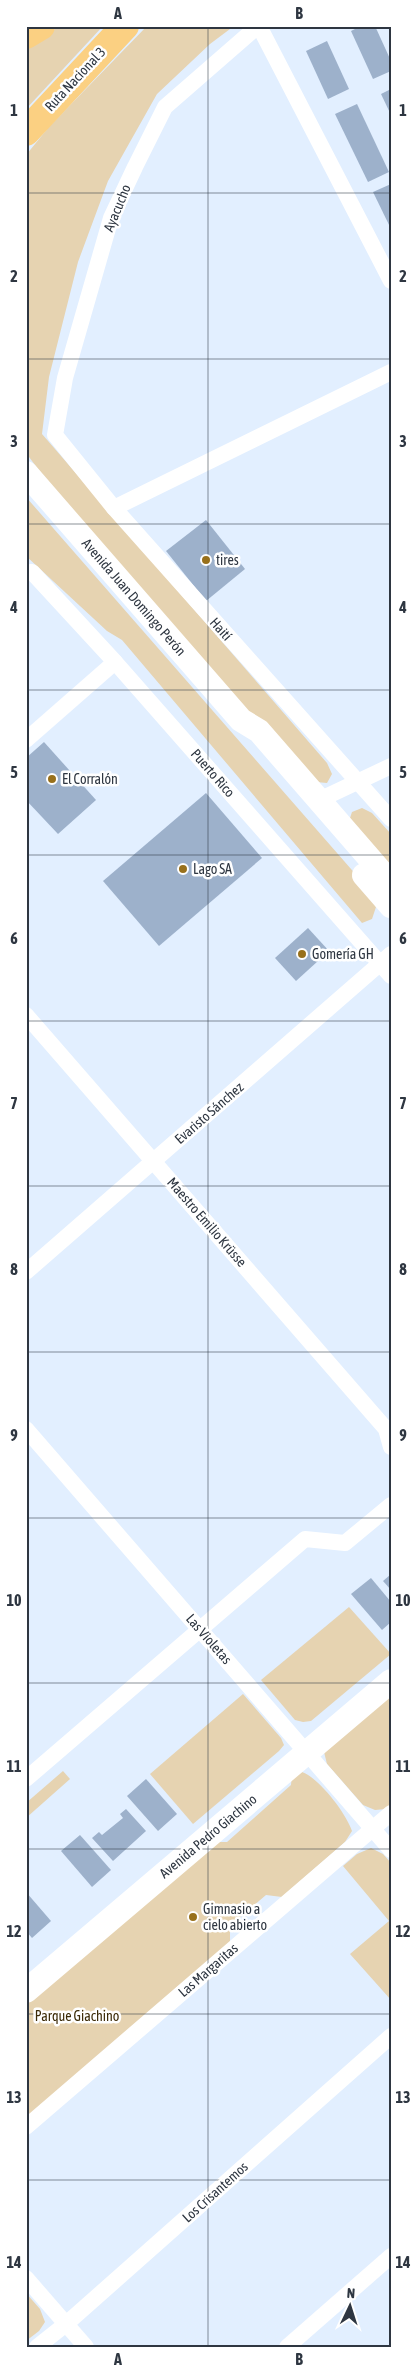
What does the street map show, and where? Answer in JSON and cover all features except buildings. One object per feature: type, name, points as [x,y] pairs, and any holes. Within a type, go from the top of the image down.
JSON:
[{"type":"highway","points":[[26,35],[41,26]]},
{"type":"highway","name":"Ruta Nacional 3","points":[[26,132],[125,26]]},
{"type":"main road","name":"Avenida Juan Domingo Perón","points":[[26,473],[241,720],[259,731],[391,883]]},
{"type":"main road","name":"Avenida Juan Domingo Perón","points":[[241,720],[247,740],[391,906]]},
{"type":"main road","name":"Avenida Pedro Giachino","points":[[26,1991],[391,1681]]},
{"type":"street","points":[[259,26],[391,281]]},
{"type":"street","name":"Ayacucho","points":[[55,435],[65,378],[111,218],[135,166],[166,107],[259,26]]},
{"type":"street","points":[[114,508],[391,372]]},
{"type":"street","name":"Haití","points":[[55,435],[114,508],[391,819]]},
{"type":"street","name":"Puerto Rico","points":[[29,572],[115,662],[387,965]]},
{"type":"street","points":[[26,740],[115,662]]},
{"type":"street","points":[[319,800],[391,766]]},
{"type":"street","name":"Evaristo Sánchez","points":[[26,1272],[154,1161],[387,965]]},
{"type":"street","name":"Maestro Emilio Krüsse","points":[[28,1021],[154,1161],[386,1429],[391,1447]]},
{"type":"street","name":"Las Violetas","points":[[26,1429],[391,1850]]},
{"type":"street","points":[[26,1779],[305,1539],[345,1543],[391,1505]]},
{"type":"street","name":"Las Margaritas","points":[[26,2127],[391,1813]]},
{"type":"street","name":"Los Crisantemos","points":[[37,2347],[66,2324],[391,2036]]},
{"type":"street","points":[[286,2347],[391,2256]]},
{"type":"street","points":[[26,2278],[86,2347]]},
{"type":"green space","points":[[60,26],[103,26],[26,109],[26,47]]},
{"type":"green space","points":[[147,26],[234,26],[210,44],[157,94],[108,181],[78,262],[49,377],[42,434],[327,763],[332,774],[327,783],[316,782],[303,774],[47,481],[26,453],[26,155],[49,127]]},
{"type":"green space","points":[[26,497],[365,885],[376,907],[372,919],[362,923],[122,640],[107,631],[26,556]]},
{"type":"green space","points":[[362,808],[372,813],[391,834],[391,874],[349,821],[352,812]]},
{"type":"green space","points":[[349,1607],[391,1654],[311,1721],[295,1720],[261,1680]]},
{"type":"green space","points":[[391,1691],[391,1805],[386,1809],[375,1810],[363,1805],[327,1764],[324,1752]]},
{"type":"green space","points":[[243,1694],[281,1738],[284,1745],[193,1824],[150,1774]]},
{"type":"green space","points":[[63,1771],[70,1779],[26,1818],[26,1803]]},
{"type":"green space","name":"Parque Giachino","points":[[302,1772],[324,1789],[344,1815],[352,1831],[345,1842],[282,1897],[266,1895],[230,1926],[230,1942],[26,2119],[26,2002],[212,1842],[227,1842],[291,1785],[292,1774]]},
{"type":"green space","points":[[371,1848],[383,1854],[391,1863],[391,2000],[350,1954],[389,1921],[343,1866],[357,1854]]},
{"type":"green space","points":[[26,2293],[40,2309],[45,2322],[39,2331],[26,2341]]},
{"type":"place","name":"tires","points":[[206,560]]},
{"type":"place","name":"El Corralón","points":[[52,779]]},
{"type":"place","name":"Lago SA","points":[[183,869]]},
{"type":"place","name":"Gomería GH","points":[[302,954]]},
{"type":"place","name":"Gimnasio a cielo abierto","points":[[193,1917]]}]
